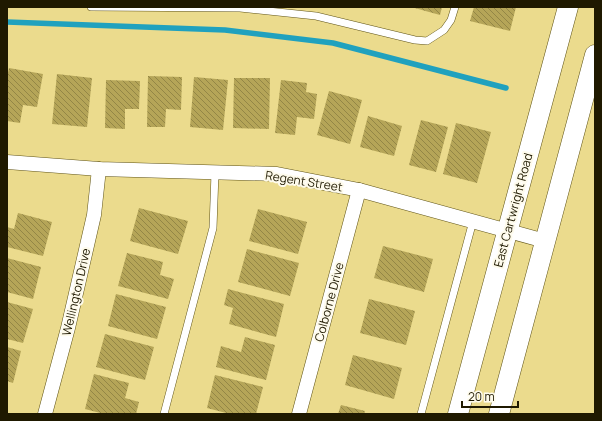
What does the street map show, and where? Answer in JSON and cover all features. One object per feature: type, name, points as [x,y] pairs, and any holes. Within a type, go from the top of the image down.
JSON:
[{"type":"main road","name":"East Cartwright Road","points":[[458,414],[568,7]]},
{"type":"main road","points":[[499,414],[595,55]]},
{"type":"street","name":"Regent Street","points":[[7,162],[99,169],[277,174],[359,190],[545,241]]},
{"type":"street","name":"Wellington Drive","points":[[45,414],[68,328],[92,223],[99,169]]},
{"type":"street","name":"Colborne Drive","points":[[299,414],[359,190]]},
{"type":"lane","points":[[91,7],[240,8],[316,16],[415,40],[427,41],[444,30],[451,20],[455,7]]},
{"type":"lane","points":[[164,414],[213,228],[215,172]]},
{"type":"lane","points":[[421,414],[473,221]]},
{"type":"building","points":[[411,7],[442,7],[440,15]]},
{"type":"building","points":[[474,7],[516,7],[510,31],[470,21]]},
{"type":"building","points":[[9,68],[43,74],[37,107],[23,105],[20,123],[7,121],[7,77]]},
{"type":"building","points":[[57,74],[92,78],[87,127],[52,124]]},
{"type":"building","points":[[148,76],[182,77],[181,110],[166,109],[165,127],[147,127]]},
{"type":"building","points":[[194,77],[228,80],[223,130],[190,127]]},
{"type":"building","points":[[234,78],[270,78],[269,129],[233,128]]},
{"type":"building","points":[[106,80],[140,81],[139,109],[125,109],[125,129],[105,128]]},
{"type":"building","points":[[281,80],[307,83],[306,92],[317,94],[314,119],[297,117],[295,135],[275,133]]},
{"type":"building","points":[[329,91],[362,100],[350,144],[317,135]]},
{"type":"building","points":[[368,116],[402,126],[394,156],[360,147]]},
{"type":"building","points":[[421,120],[448,127],[436,172],[409,165]]},
{"type":"building","points":[[456,123],[491,132],[477,183],[443,174]]},
{"type":"building","points":[[139,208],[188,221],[178,254],[130,241]]},
{"type":"building","points":[[258,209],[307,222],[298,254],[249,241]]},
{"type":"building","points":[[18,213],[52,222],[43,256],[7,247],[7,227],[14,229]]},
{"type":"building","points":[[383,246],[433,259],[424,292],[374,278]]},
{"type":"building","points":[[247,249],[299,263],[290,296],[238,282]]},
{"type":"building","points":[[127,253],[163,262],[160,275],[174,279],[168,299],[118,286]]},
{"type":"building","points":[[7,258],[41,267],[33,299],[7,292]]},
{"type":"building","points":[[228,289],[284,304],[276,337],[229,324],[233,308],[224,305]]},
{"type":"building","points":[[116,294],[166,307],[157,339],[108,326]]},
{"type":"building","points":[[369,299],[415,311],[406,345],[360,333]]},
{"type":"building","points":[[7,302],[33,309],[23,343],[7,339]]},
{"type":"building","points":[[105,334],[154,347],[145,380],[96,367]]},
{"type":"building","points":[[245,337],[275,345],[266,380],[216,367],[221,346],[241,352]]},
{"type":"building","points":[[7,347],[21,351],[13,383],[7,381]]},
{"type":"building","points":[[353,355],[402,368],[394,399],[345,385]]},
{"type":"building","points":[[94,374],[129,383],[125,398],[139,402],[136,414],[104,414],[85,409]]},
{"type":"building","points":[[215,375],[263,387],[256,414],[230,414],[207,408]]},
{"type":"building","points":[[341,405],[365,411],[364,414],[338,414]]},
{"type":"waterway","points":[[7,22],[225,30],[333,43],[506,88]]}]
